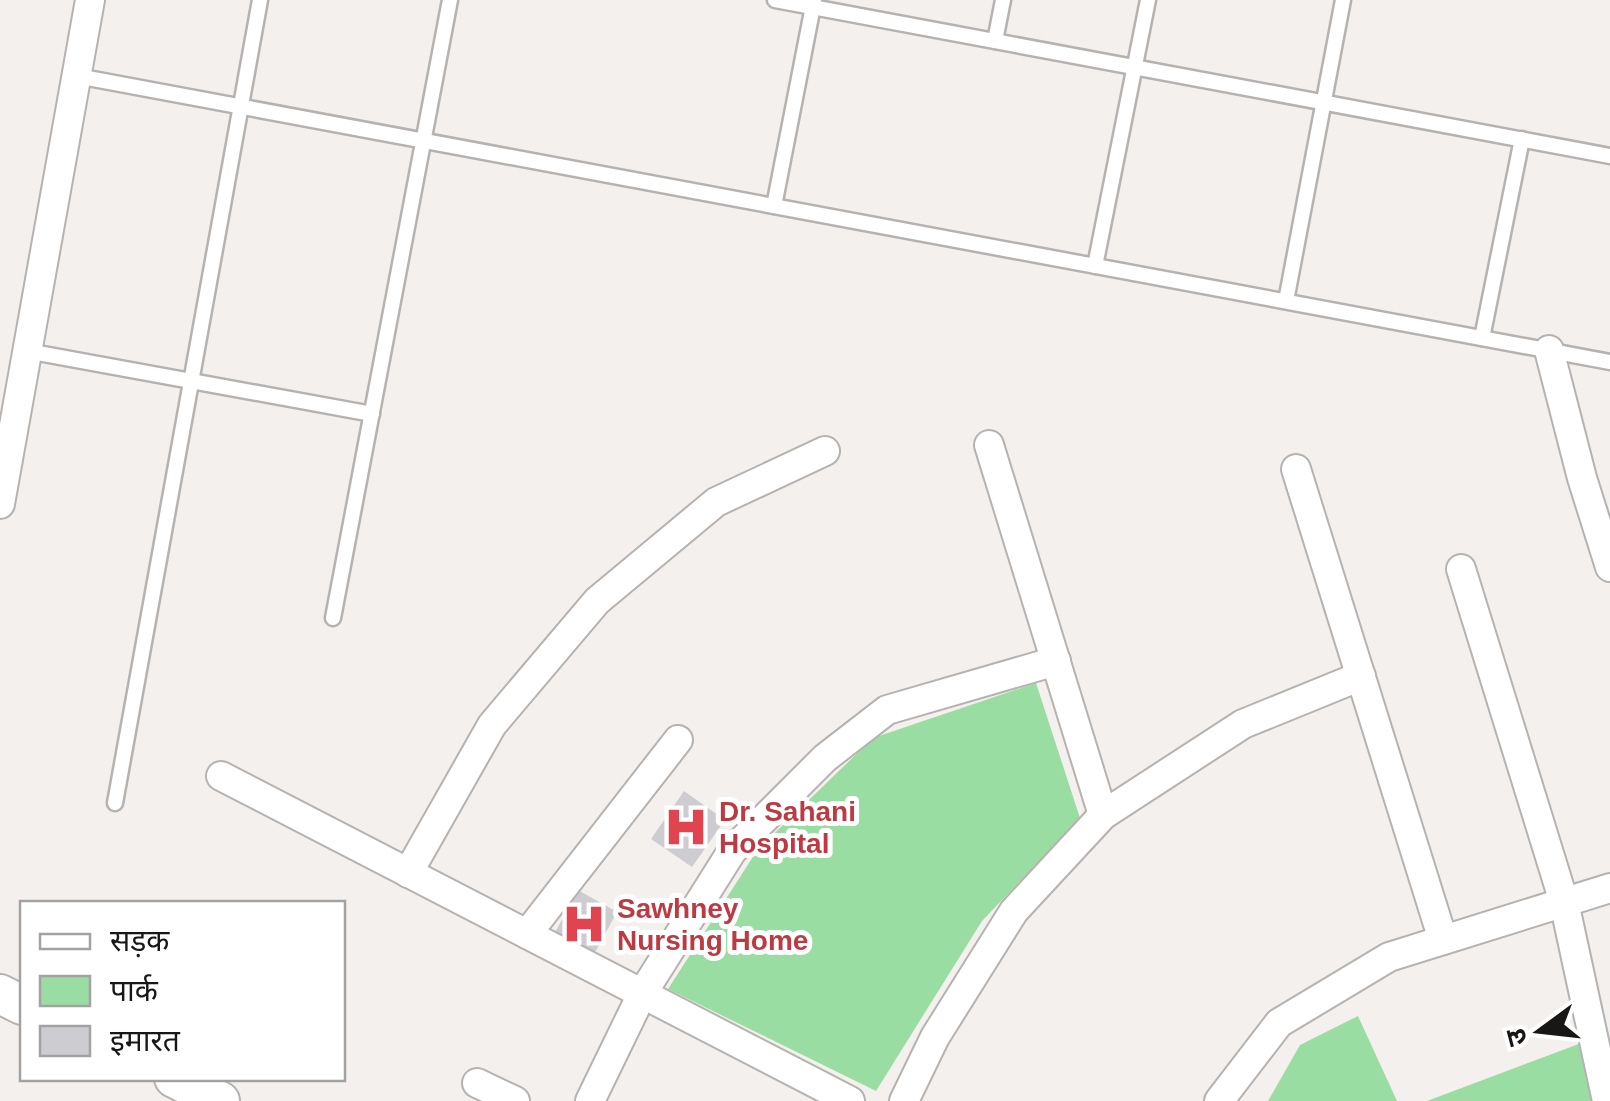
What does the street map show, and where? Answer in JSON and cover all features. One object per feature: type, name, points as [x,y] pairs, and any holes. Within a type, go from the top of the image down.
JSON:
[{"type":"main road","points":[[180,1081],[220,1101]]},
{"type":"street","points":[[0,504],[90,0]]},
{"type":"street","points":[[1548,350],[1610,567]]},
{"type":"street","points":[[989,445],[1103,814]]},
{"type":"street","points":[[408,872],[492,725],[598,601],[716,502],[825,451]]},
{"type":"street","points":[[1296,469],[1443,940]]},
{"type":"street","points":[[1461,569],[1564,902],[1608,1101]]},
{"type":"street","points":[[590,1101],[642,994],[732,851],[825,758],[887,710],[1056,661]]},
{"type":"street","points":[[904,1101],[935,1037],[1014,911],[1103,814],[1243,724],[1361,676]]},
{"type":"street","points":[[527,934],[678,740]]},
{"type":"street","points":[[221,776],[850,1101]]},
{"type":"street","points":[[1219,1101],[1279,1023],[1389,957],[1610,888]]},
{"type":"street","points":[[477,1084],[515,1101]]},
{"type":"lane","points":[[114,803],[260,0]]},
{"type":"lane","points":[[334,618],[450,0]]},
{"type":"lane","points":[[775,0],[814,4],[1610,156]]},
{"type":"lane","points":[[996,41],[1004,0]]},
{"type":"lane","points":[[1095,266],[1148,0]]},
{"type":"lane","points":[[1286,301],[1343,0]]},
{"type":"lane","points":[[774,206],[814,4]]},
{"type":"lane","points":[[77,76],[1610,362]]},
{"type":"lane","points":[[1482,338],[1522,139]]},
{"type":"lane","points":[[27,351],[372,414]]},
{"type":"green space","points":[[1036,683],[1080,818],[982,921],[876,1091],[668,989],[758,849],[873,738]]},
{"type":"green space","points":[[1358,1016],[1397,1101],[1268,1101],[1300,1045]]},
{"type":"green space","points":[[1600,1036],[1610,1101],[1427,1101]]},
{"type":"building","points":[[684,791],[725,820],[692,867],[651,839]]},
{"type":"building","points":[[578,890],[617,912],[592,958],[553,936]]},
{"type":"place","name":"Dr. Sahani Hospital","points":[[686,827]]},
{"type":"place","name":"Sawhney Nursing Home","points":[[584,924]]}]
